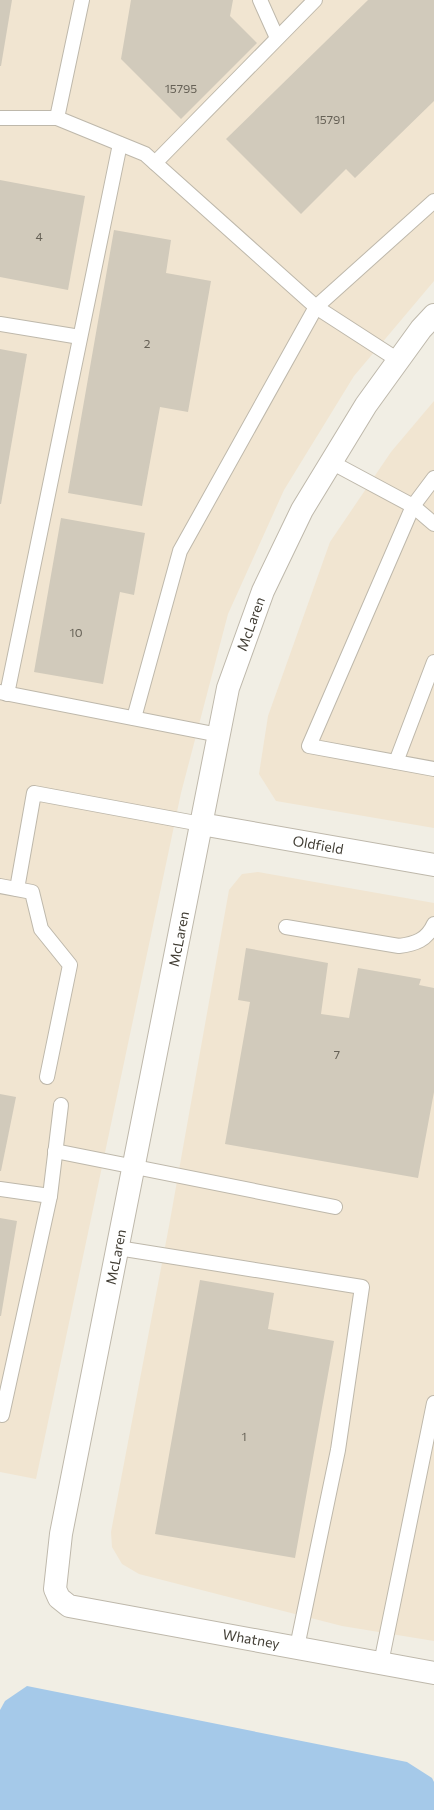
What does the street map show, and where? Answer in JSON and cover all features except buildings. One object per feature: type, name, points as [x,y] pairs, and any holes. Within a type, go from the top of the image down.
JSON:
[{"type":"street","name":"McLaren","points":[[69,1606],[60,1598],[55,1589],[61,1534],[228,688],[263,590],[302,510],[366,405],[398,360],[434,315]]},
{"type":"street","name":"Oldfield","points":[[201,824],[434,865]]},
{"type":"street","name":"Whatney","points":[[69,1606],[434,1673]]},
{"type":"lane","points":[[57,118],[82,0]]},
{"type":"lane","points":[[260,0],[277,38]]},
{"type":"lane","points":[[155,163],[315,0]]},
{"type":"lane","points":[[0,118],[57,118],[145,154],[316,307],[398,360]]},
{"type":"lane","points":[[120,144],[4,693],[219,735]]},
{"type":"lane","points":[[134,718],[180,551],[316,307],[434,201]]},
{"type":"lane","points":[[0,324],[80,337]]},
{"type":"lane","points":[[331,462],[413,506],[434,524]]},
{"type":"lane","points":[[434,478],[413,506],[309,746],[434,769]]},
{"type":"lane","points":[[396,762],[434,662]]},
{"type":"lane","points":[[17,889],[34,793],[201,824]]},
{"type":"lane","points":[[0,886],[32,892],[41,929],[70,965],[47,1077]]},
{"type":"lane","points":[[286,927],[399,946],[412,945],[423,939],[434,924]]},
{"type":"lane","points":[[0,1414],[2,1414],[4,1407],[50,1196],[61,1105]]},
{"type":"lane","points":[[55,1151],[335,1207]]},
{"type":"lane","points":[[0,1189],[50,1196]]},
{"type":"lane","points":[[118,1248],[362,1287],[338,1450],[297,1647]]},
{"type":"lane","points":[[381,1664],[434,1403]]},
{"type":"shaded area","points":[[0,0],[434,0],[434,281],[354,376],[284,490],[228,614],[181,793],[36,1479],[0,1472]]},
{"type":"shaded area","points":[[434,401],[434,828],[276,801],[259,774],[268,716],[330,542],[391,452]]},
{"type":"shaded area","points":[[258,872],[434,903],[434,1641],[342,1626],[139,1574],[122,1564],[112,1547],[111,1532],[169,1226],[229,890],[242,874]]},
{"type":"water","points":[[27,1686],[407,1762],[432,1778],[434,1782],[434,1810],[0,1810],[0,1710],[5,1701]]}]
